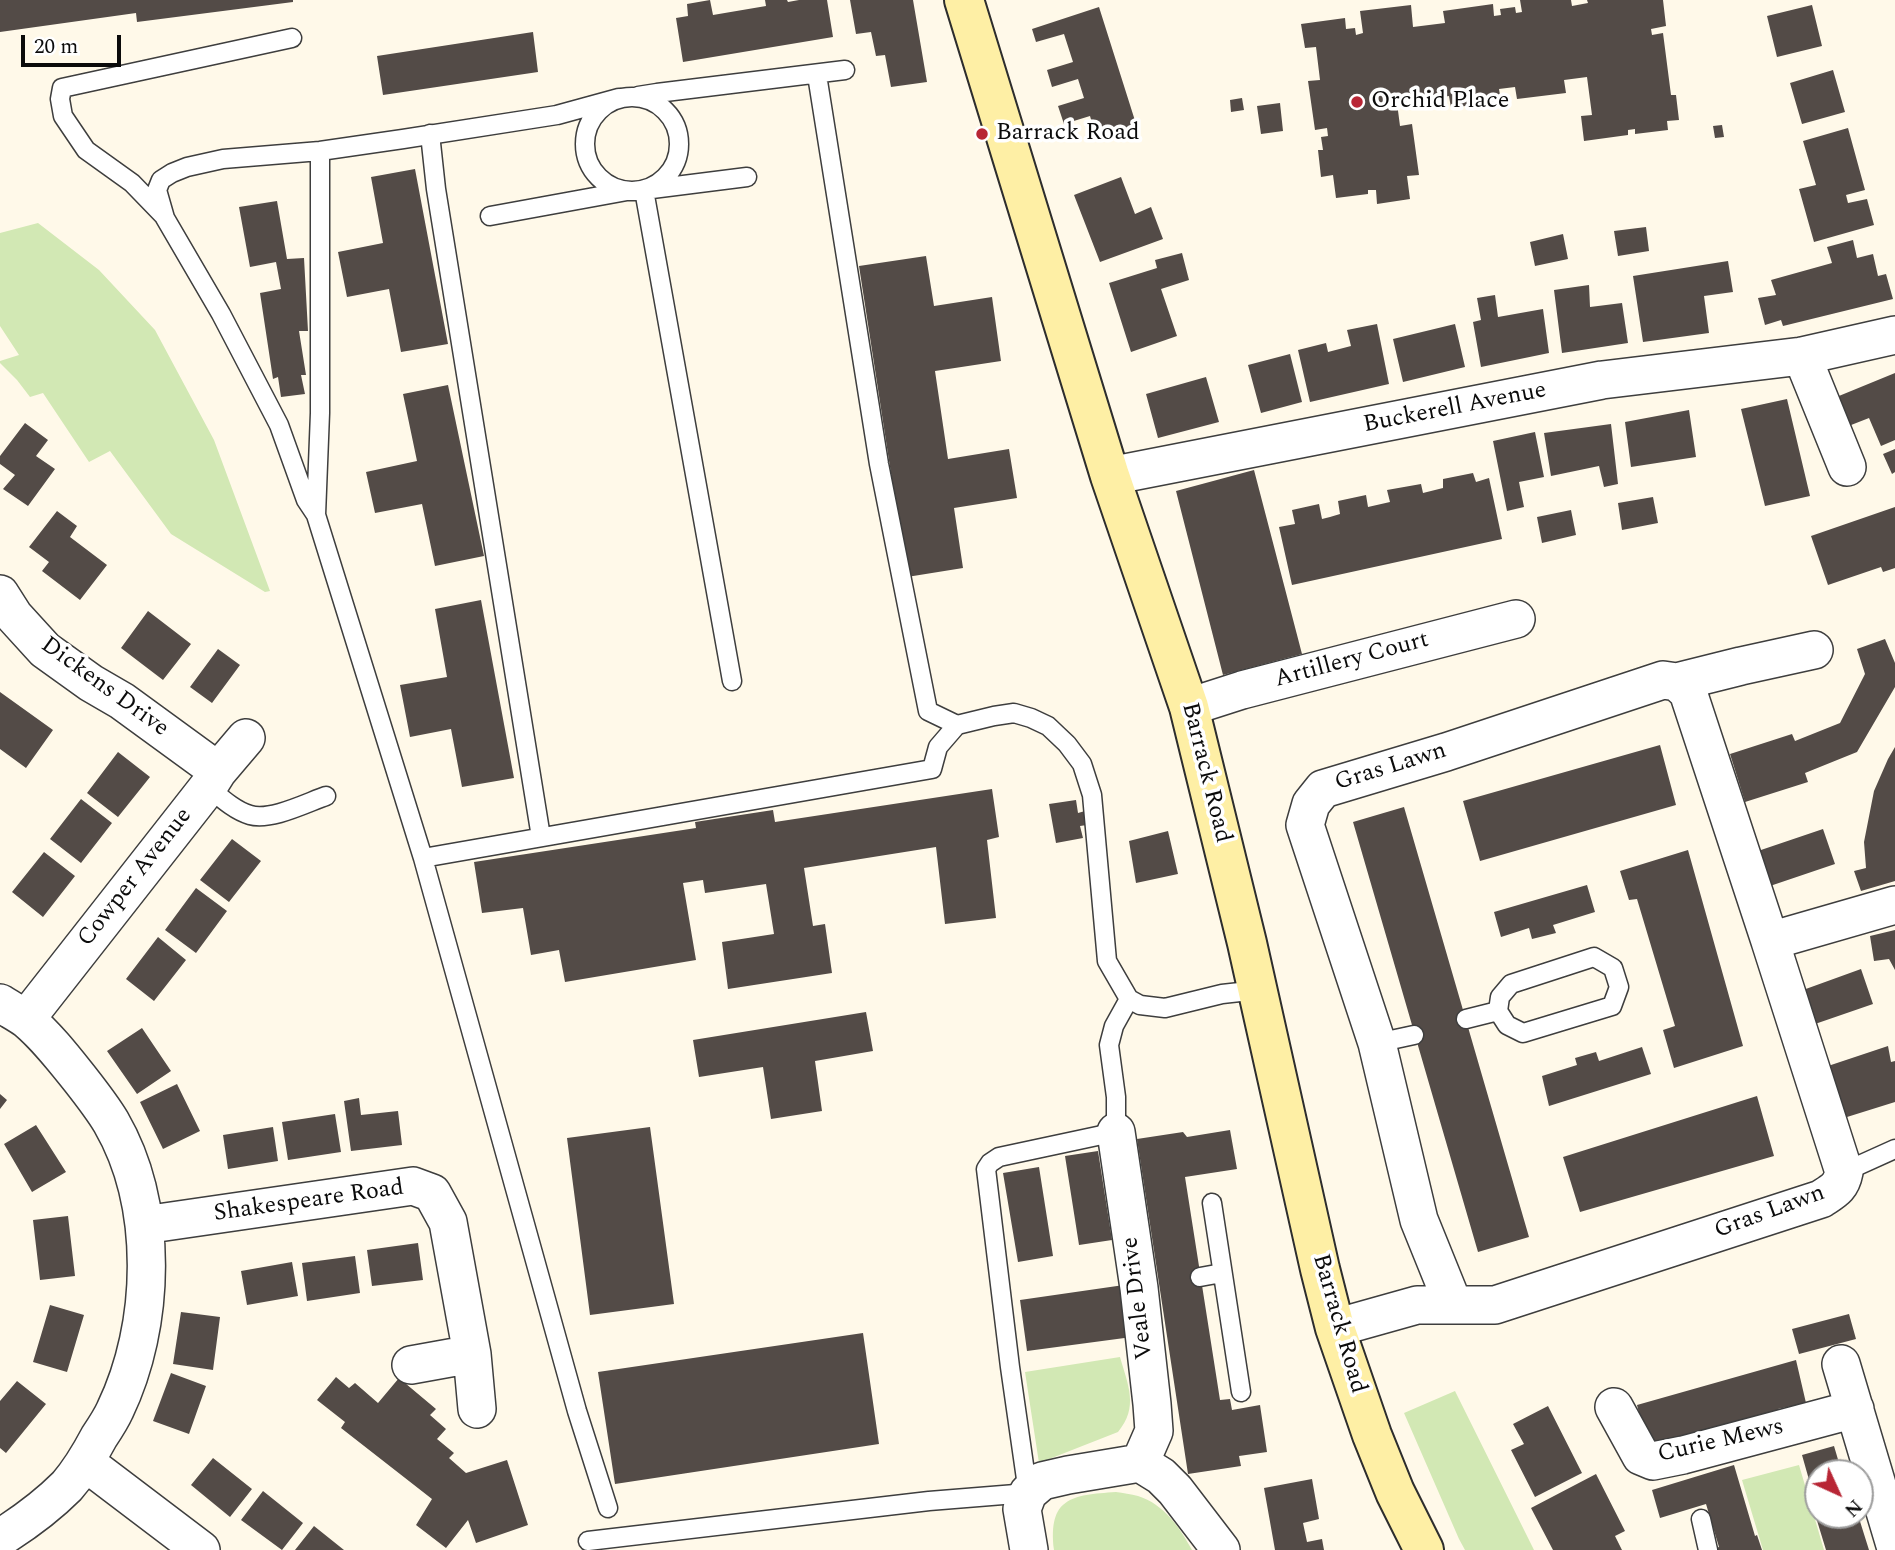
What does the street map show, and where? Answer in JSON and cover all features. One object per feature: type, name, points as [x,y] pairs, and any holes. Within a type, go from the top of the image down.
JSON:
[{"type":"street","name":"Barrack Road","points":[[964,0],[1110,476],[1189,707],[1258,990],[1335,1328],[1372,1435],[1395,1492],[1424,1550]]},
{"type":"street","name":"Buckerell Avenue","points":[[1110,476],[1602,380],[1802,356],[1895,335]]},
{"type":"street","points":[[1802,356],[1847,467]]},
{"type":"street","name":"Dickens Drive","points":[[0,594],[14,616],[45,650],[91,683],[122,701],[213,779]]},
{"type":"street","name":"Artillery Court","points":[[1189,707],[1241,690],[1516,619]]},
{"type":"street","name":"Gras Lawn","points":[[1454,1304],[1419,1220],[1377,1043],[1305,825],[1311,804],[1323,789],[1446,752],[1663,680],[1677,682],[1814,650]]},
{"type":"street","name":"Gras Lawn","points":[[1335,1328],[1417,1305],[1495,1304],[1821,1199],[1842,1182],[1844,1172],[1688,692],[1677,682]]},
{"type":"street","name":"Cowper Avenue","points":[[13,1011],[246,738]]},
{"type":"street","points":[[1770,941],[1895,905]]},
{"type":"street","points":[[0,1538],[37,1512],[67,1486],[85,1462],[115,1410],[128,1377],[140,1333],[147,1261],[136,1183],[111,1123],[62,1057],[13,1011]]},
{"type":"street","name":"Veale Drive","points":[[1116,1132],[1149,1286],[1154,1431],[1140,1463]]},
{"type":"street","name":"Shakespeare Road","points":[[144,1225],[413,1186],[432,1193],[448,1222],[472,1354],[477,1409]]},
{"type":"street","points":[[411,1365],[472,1354]]},
{"type":"street","points":[[1841,1364],[1895,1545]]},
{"type":"street","name":"Curie Mews","points":[[1614,1407],[1642,1456],[1653,1461],[1855,1409]]},
{"type":"street","points":[[85,1462],[201,1550]]},
{"type":"street","points":[[1029,1550],[1022,1509],[1028,1493],[1042,1482],[1140,1463],[1161,1476],[1175,1490],[1221,1550]]},
{"type":"lane","points":[[292,38],[62,88],[60,99],[63,116],[86,150],[132,183],[165,218],[221,314],[279,425],[306,500],[316,515],[423,858],[577,1411],[608,1508]]},
{"type":"lane","points":[[165,218],[157,190],[161,180],[172,173],[223,159],[320,151],[557,115],[619,98],[845,70]]},
{"type":"lane","points":[[817,75],[879,464],[925,699],[928,711],[957,725]]},
{"type":"lane","points":[[619,98],[593,117],[586,131],[585,148],[589,163],[598,177],[611,186],[635,190],[657,184],[668,175],[680,148],[678,133],[669,114],[652,100],[638,96]]},
{"type":"lane","points":[[430,134],[436,189],[541,837]]},
{"type":"lane","points":[[316,515],[320,413],[320,151]]},
{"type":"lane","points":[[490,216],[635,190],[747,177]]},
{"type":"lane","points":[[635,190],[732,681]]},
{"type":"lane","points":[[423,858],[932,769],[938,747],[957,725],[1014,713],[1048,726],[1067,744],[1082,764],[1092,795],[1108,961],[1129,999],[1140,1005],[1165,1008],[1222,994],[1258,990]]},
{"type":"lane","points":[[213,779],[238,810],[249,815],[265,817],[326,796]]},
{"type":"lane","points":[[1594,957],[1613,968],[1619,987],[1612,1006],[1523,1033],[1507,1025],[1498,1010],[1500,997],[1511,984],[1594,957]]},
{"type":"lane","points":[[588,1541],[929,1501],[1028,1493],[986,1169],[999,1157],[1116,1132],[1116,1097],[1109,1045],[1114,1026],[1129,999]]},
{"type":"lane","points":[[1466,1019],[1498,1010]]},
{"type":"lane","points":[[1377,1043],[1414,1035]]},
{"type":"lane","points":[[1844,1172],[1895,1149]]},
{"type":"lane","points":[[1212,1203],[1241,1392]]},
{"type":"lane","points":[[1200,1277],[1222,1273]]},
{"type":"lane","points":[[1701,1519],[1708,1550]]},
{"type":"green space","points":[[38,223],[99,270],[155,330],[214,440],[270,591],[265,592],[171,534],[110,451],[89,462],[43,393],[30,397],[0,363],[19,355],[0,326],[0,233]]},
{"type":"green space","points":[[1120,1357],[1130,1405],[1118,1432],[1039,1463],[1025,1372]]},
{"type":"green space","points":[[1455,1391],[1534,1550],[1465,1550],[1459,1539],[1404,1413]]},
{"type":"green space","points":[[1799,1465],[1804,1482],[1804,1529],[1818,1529],[1824,1550],[1763,1550],[1742,1480]]},
{"type":"green space","points":[[1116,1492],[1138,1496],[1156,1505],[1176,1525],[1192,1550],[1054,1550],[1055,1519],[1066,1503],[1086,1495]]},
{"type":"building","points":[[0,0],[293,2],[137,22],[136,13],[0,32]]},
{"type":"building","points":[[710,0],[713,15],[766,6],[765,0],[827,0],[833,37],[683,62],[676,18],[688,16],[687,4]]},
{"type":"building","points":[[850,0],[913,0],[927,82],[891,87],[885,55],[876,56],[871,32],[856,34]]},
{"type":"building","name":"Orchid Place","points":[[1520,0],[1571,0],[1572,6],[1588,3],[1587,0],[1663,0],[1666,26],[1651,29],[1652,35],[1663,33],[1671,95],[1676,95],[1679,120],[1667,121],[1668,130],[1635,134],[1635,129],[1628,130],[1628,135],[1584,141],[1581,116],[1592,115],[1587,77],[1564,80],[1566,93],[1517,99],[1515,87],[1499,89],[1501,101],[1451,108],[1449,96],[1397,103],[1400,126],[1412,124],[1419,175],[1407,176],[1410,199],[1377,204],[1376,190],[1368,190],[1368,194],[1336,198],[1333,175],[1321,177],[1318,150],[1323,150],[1321,137],[1328,136],[1327,128],[1315,130],[1308,81],[1320,80],[1316,47],[1305,48],[1301,24],[1345,18],[1346,29],[1355,28],[1356,35],[1363,33],[1360,11],[1411,5],[1413,27],[1445,23],[1443,11],[1493,4],[1494,16],[1501,15],[1500,9],[1515,7],[1516,13],[1522,12]]},
{"type":"building","points":[[1812,5],[1822,46],[1777,57],[1767,16]]},
{"type":"building","points":[[1099,7],[1137,127],[1097,140],[1090,116],[1064,124],[1058,106],[1084,98],[1078,79],[1052,87],[1047,70],[1073,62],[1064,34],[1036,42],[1032,29]]},
{"type":"building","points":[[533,32],[538,72],[383,95],[377,56]]},
{"type":"building","points":[[1833,70],[1845,112],[1802,124],[1790,83]]},
{"type":"building","points":[[1242,98],[1244,110],[1231,112],[1230,100]]},
{"type":"building","points":[[1280,103],[1283,131],[1261,134],[1257,106]]},
{"type":"building","points":[[1722,125],[1724,137],[1715,138],[1713,126]]},
{"type":"building","points":[[1848,128],[1865,190],[1846,195],[1848,203],[1867,199],[1874,225],[1814,242],[1799,189],[1816,185],[1803,141]]},
{"type":"building","points":[[415,169],[448,344],[401,352],[389,289],[347,297],[338,252],[383,243],[371,177]]},
{"type":"building","points":[[1121,177],[1135,214],[1151,207],[1163,239],[1100,262],[1074,195]]},
{"type":"building","points":[[277,201],[287,259],[304,258],[308,331],[299,331],[306,375],[301,375],[305,394],[281,397],[278,377],[273,379],[260,293],[281,289],[276,262],[250,267],[239,207]]},
{"type":"building","points":[[1646,227],[1649,251],[1618,256],[1614,231]]},
{"type":"building","points":[[1563,234],[1568,259],[1535,266],[1530,242]]},
{"type":"building","points":[[1853,240],[1857,258],[1873,254],[1878,276],[1886,274],[1893,299],[1783,326],[1781,320],[1765,325],[1758,298],[1776,295],[1771,280],[1832,263],[1827,247]]},
{"type":"building","points":[[1182,253],[1189,280],[1161,289],[1177,336],[1131,352],[1109,283],[1157,268],[1155,260]]},
{"type":"building","points":[[926,256],[934,306],[992,297],[1001,361],[935,371],[948,459],[1009,449],[1017,498],[954,508],[963,568],[907,577],[859,266]]},
{"type":"building","points":[[1728,261],[1733,292],[1704,296],[1709,333],[1643,342],[1633,276]]},
{"type":"building","points":[[1589,285],[1590,307],[1622,303],[1628,343],[1562,353],[1554,290]]},
{"type":"building","points":[[1495,295],[1498,317],[1543,309],[1549,353],[1481,367],[1473,322],[1481,320],[1477,298]]},
{"type":"building","points":[[1377,324],[1389,384],[1310,402],[1298,350],[1326,343],[1328,352],[1351,346],[1347,330]]},
{"type":"building","points":[[1455,324],[1465,367],[1403,382],[1393,339]]},
{"type":"building","points":[[1290,354],[1302,402],[1261,413],[1248,365]]},
{"type":"building","points":[[1895,373],[1895,440],[1881,446],[1869,418],[1846,427],[1834,398]]},
{"type":"building","points":[[1206,377],[1219,422],[1158,438],[1146,394]]},
{"type":"building","points":[[448,385],[484,556],[435,566],[422,504],[375,513],[366,472],[417,461],[403,394]]},
{"type":"building","points":[[1787,399],[1810,496],[1765,506],[1741,409]]},
{"type":"building","points":[[1689,410],[1696,457],[1631,467],[1625,422]]},
{"type":"building","points":[[25,423],[48,440],[36,456],[55,469],[28,506],[3,489],[15,475],[0,464],[0,456]]},
{"type":"building","points":[[1611,424],[1618,484],[1604,487],[1599,466],[1551,476],[1544,433]]},
{"type":"building","points":[[1535,432],[1544,477],[1519,482],[1524,507],[1507,511],[1493,441]]},
{"type":"building","points":[[1895,449],[1895,472],[1892,474],[1883,454]]},
{"type":"building","points":[[1254,470],[1302,654],[1223,675],[1176,491]]},
{"type":"building","points":[[1473,473],[1476,482],[1489,478],[1502,539],[1292,585],[1279,527],[1295,524],[1292,510],[1319,504],[1322,519],[1340,514],[1338,501],[1366,495],[1368,507],[1390,502],[1387,490],[1421,484],[1423,493],[1443,488],[1443,479]]},
{"type":"building","points":[[1653,497],[1658,523],[1622,530],[1618,503]]},
{"type":"building","points":[[1895,507],[1895,568],[1883,572],[1881,567],[1828,585],[1811,536]]},
{"type":"building","points":[[1571,510],[1576,535],[1542,543],[1537,517]]},
{"type":"building","points":[[57,511],[77,526],[70,537],[107,565],[80,600],[42,571],[49,562],[29,547]]},
{"type":"building","points":[[481,600],[514,778],[462,787],[451,729],[410,737],[400,685],[447,677],[435,609]]},
{"type":"building","points":[[148,611],[191,644],[163,680],[121,648]]},
{"type":"building","points":[[1885,639],[1895,663],[1895,687],[1857,752],[1805,773],[1808,782],[1745,802],[1730,754],[1792,734],[1795,741],[1840,723],[1865,674],[1857,649]]},
{"type":"building","points":[[218,649],[240,665],[212,703],[190,687]]},
{"type":"building","points":[[0,692],[53,730],[26,768],[0,749]]},
{"type":"building","points":[[1660,745],[1676,805],[1480,861],[1463,801]]},
{"type":"building","points":[[1895,747],[1895,881],[1861,891],[1854,871],[1866,868],[1864,842],[1874,791]]},
{"type":"building","points":[[118,752],[150,777],[118,817],[87,793]]},
{"type":"building","points":[[992,789],[999,837],[987,840],[996,918],[945,924],[936,847],[804,868],[813,926],[825,924],[832,973],[728,989],[722,942],[774,934],[766,884],[705,893],[703,880],[683,883],[696,960],[565,982],[559,950],[531,955],[523,908],[482,913],[474,862],[696,828],[695,822],[773,810],[775,822]]},
{"type":"building","points":[[81,799],[112,823],[81,863],[50,839]]},
{"type":"building","points":[[1076,800],[1078,813],[1085,811],[1087,825],[1080,826],[1083,838],[1056,843],[1049,804]]},
{"type":"building","points":[[1404,807],[1529,1237],[1478,1252],[1353,822]]},
{"type":"building","points":[[1823,829],[1835,864],[1770,886],[1758,851]]},
{"type":"building","points":[[1168,831],[1178,874],[1136,883],[1129,841]]},
{"type":"building","points":[[232,839],[261,861],[229,902],[200,880]]},
{"type":"building","points":[[1688,850],[1743,1046],[1674,1068],[1663,1030],[1675,1026],[1637,899],[1629,900],[1620,871]]},
{"type":"building","points":[[44,852],[75,876],[43,917],[12,892]]},
{"type":"building","points":[[1587,885],[1595,912],[1553,925],[1556,933],[1532,939],[1529,928],[1501,937],[1494,912]]},
{"type":"building","points":[[196,888],[227,911],[196,953],[165,930]]},
{"type":"building","points":[[1895,930],[1895,970],[1889,959],[1874,961],[1870,936]]},
{"type":"building","points":[[158,937],[186,960],[154,1001],[126,979]]},
{"type":"building","points":[[1861,969],[1873,1004],[1815,1024],[1803,990]]},
{"type":"building","points":[[866,1012],[873,1051],[815,1061],[822,1111],[771,1119],[763,1067],[699,1077],[693,1040]]},
{"type":"building","points":[[142,1028],[171,1071],[137,1094],[107,1051]]},
{"type":"building","points":[[1888,1046],[1891,1062],[1895,1061],[1895,1102],[1831,1122],[1816,1070]]},
{"type":"building","points":[[1642,1047],[1651,1074],[1549,1106],[1542,1076],[1577,1065],[1575,1058],[1596,1052],[1599,1061]]},
{"type":"building","points":[[177,1084],[200,1131],[163,1149],[140,1102]]},
{"type":"building","points":[[0,1094],[7,1100],[0,1109]]},
{"type":"building","points":[[1757,1096],[1774,1156],[1580,1212],[1563,1157]]},
{"type":"building","points":[[359,1098],[361,1115],[398,1111],[402,1145],[351,1151],[344,1101]]},
{"type":"building","points":[[335,1114],[341,1152],[288,1160],[282,1122]]},
{"type":"building","points":[[36,1125],[66,1172],[32,1192],[4,1144]]},
{"type":"building","points":[[273,1127],[278,1161],[228,1169],[223,1135]]},
{"type":"building","points":[[650,1127],[674,1304],[590,1315],[567,1138]]},
{"type":"building","points":[[1230,1130],[1237,1169],[1185,1177],[1220,1400],[1230,1399],[1232,1410],[1260,1405],[1267,1452],[1239,1456],[1241,1466],[1188,1474],[1137,1139],[1183,1132],[1187,1137]]},
{"type":"building","points":[[1098,1151],[1112,1240],[1079,1245],[1065,1156]]},
{"type":"building","points":[[1039,1167],[1053,1256],[1018,1262],[1003,1173]]},
{"type":"building","points":[[68,1216],[75,1276],[40,1280],[33,1220]]},
{"type":"building","points":[[418,1243],[423,1280],[372,1286],[367,1250]]},
{"type":"building","points":[[355,1256],[360,1293],[307,1301],[302,1263]]},
{"type":"building","points":[[292,1262],[298,1296],[247,1305],[241,1271]]},
{"type":"building","points":[[1124,1285],[1132,1337],[1027,1351],[1020,1300]]},
{"type":"building","points":[[50,1305],[84,1315],[67,1372],[33,1362]]},
{"type":"building","points":[[181,1312],[220,1317],[213,1370],[173,1364]]},
{"type":"building","points":[[1849,1314],[1856,1339],[1799,1354],[1792,1329]]},
{"type":"building","points":[[863,1333],[879,1444],[615,1484],[598,1372]]},
{"type":"building","points":[[1796,1360],[1806,1403],[1778,1409],[1779,1416],[1648,1450],[1637,1405]]},
{"type":"building","points":[[171,1373],[206,1386],[189,1434],[153,1421]]},
{"type":"building","points":[[336,1377],[349,1388],[355,1383],[378,1403],[399,1378],[436,1409],[430,1415],[446,1429],[437,1439],[454,1453],[449,1458],[466,1473],[507,1460],[528,1525],[476,1543],[468,1520],[446,1548],[416,1525],[432,1499],[341,1428],[345,1422],[317,1400]]},
{"type":"building","points":[[17,1381],[46,1404],[6,1453],[0,1448],[0,1401]]},
{"type":"building","points":[[1548,1406],[1582,1473],[1535,1497],[1511,1450],[1524,1444],[1513,1424]]},
{"type":"building","points":[[1834,1446],[1838,1459],[1804,1459],[1804,1462],[1802,1455]]},
{"type":"building","points":[[213,1458],[252,1489],[230,1517],[191,1485]]},
{"type":"building","points":[[1734,1465],[1755,1536],[1757,1535],[1762,1550],[1711,1550],[1719,1547],[1706,1504],[1660,1518],[1652,1490]]},
{"type":"building","points":[[1596,1474],[1625,1531],[1615,1536],[1622,1550],[1553,1550],[1531,1508]]},
{"type":"building","points":[[1312,1479],[1319,1519],[1303,1523],[1307,1542],[1322,1539],[1324,1550],[1275,1550],[1264,1488]]},
{"type":"building","points":[[263,1491],[303,1523],[282,1550],[241,1520]]},
{"type":"building","points":[[314,1526],[344,1550],[295,1550]]},
{"type":"building","points":[[1820,1529],[1862,1529],[1869,1550],[1826,1550]]},
{"type":"place","name":"Orchid Place","points":[[1357,102]]},
{"type":"place","name":"Barrack Road","points":[[982,134]]}]
